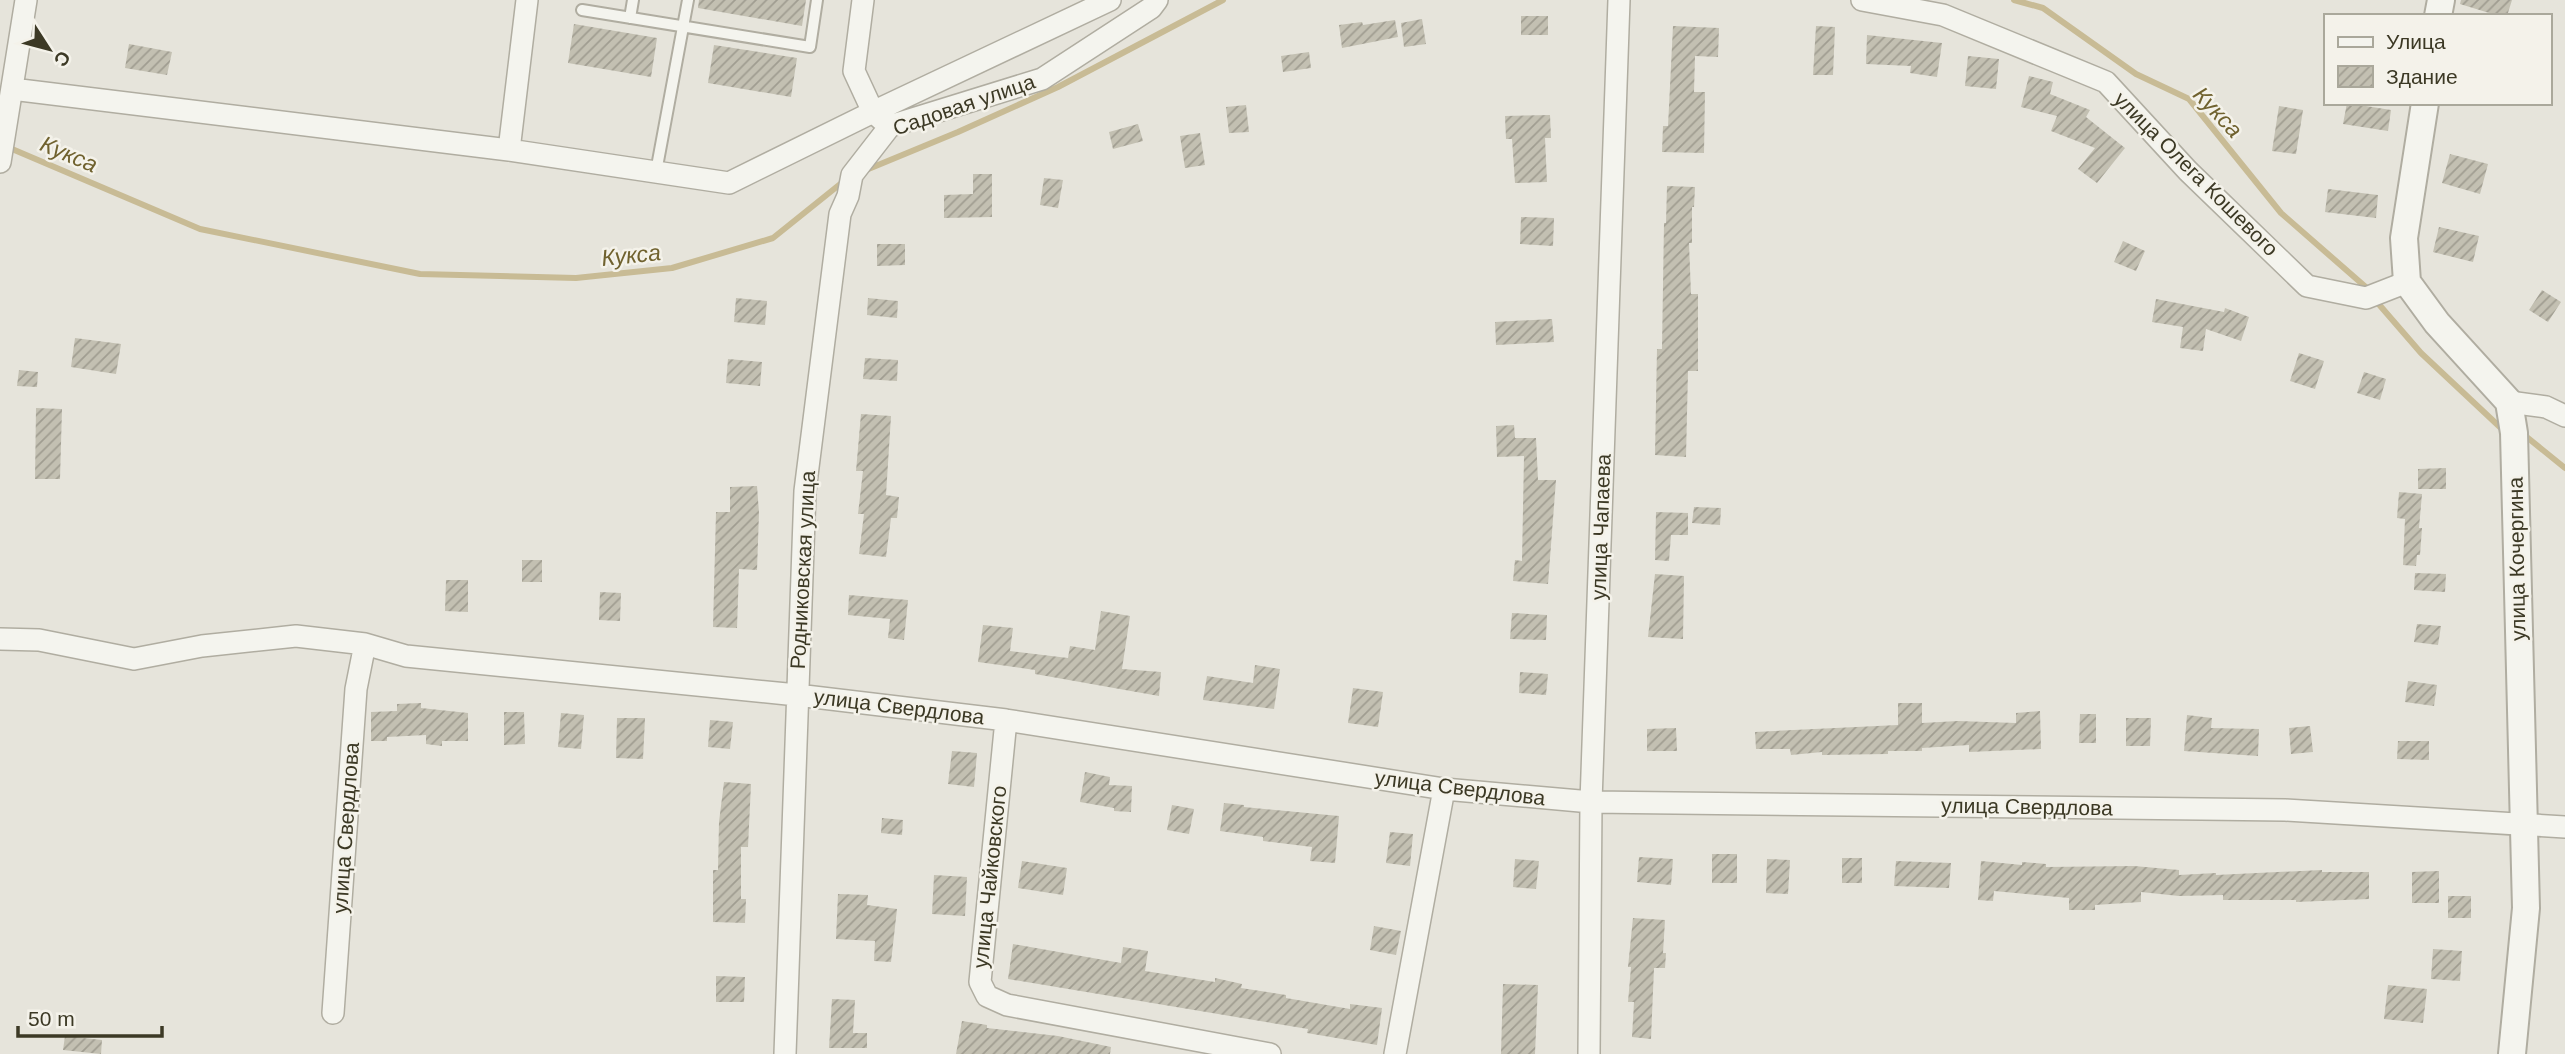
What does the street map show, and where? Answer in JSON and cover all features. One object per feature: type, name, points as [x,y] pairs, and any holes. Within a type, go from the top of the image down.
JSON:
[{"type":"street","points":[[0,162],[26,0]]},
{"type":"street","points":[[509,150],[527,0]]},
{"type":"street","points":[[863,0],[854,71],[881,119]]},
{"type":"street","points":[[12,89],[509,150],[729,183],[881,119],[1110,0]]},
{"type":"street","name":"Садовая улица","points":[[840,214],[848,197],[852,175],[881,119],[1042,79],[1151,8],[1157,0]]},
{"type":"street","name":"улица Чапаева","points":[[1589,1054],[1591,802],[1619,0]]},
{"type":"street","name":"улица Олега Кошевого","points":[[1862,0],[1943,15],[2106,82],[2188,171],[2307,286],[2365,298],[2407,282]]},
{"type":"street","points":[[2425,105],[2404,238],[2407,282],[2437,323],[2510,402],[2546,407],[2565,416]]},
{"type":"street","name":"Родниковская улица","points":[[785,1054],[805,491],[840,214]]},
{"type":"street","name":"улица Кочергина","points":[[2510,402],[2514,433],[2526,908],[2512,1054]]},
{"type":"street","name":"улица Свердлова","points":[[0,639],[39,640],[134,659],[202,646],[296,636],[365,644],[406,656],[797,695],[1006,720],[1444,789],[1591,802],[2285,810],[2565,827]]},
{"type":"street","name":"улица Свердлова","points":[[333,1013],[356,689],[365,644]]},
{"type":"street","name":"улица Чайковского","points":[[1006,720],[980,982],[987,996],[1007,1005],[1270,1054]]},
{"type":"street","points":[[1395,1054],[1444,789]]},
{"type":"lane","points":[[630,18],[633,0]]},
{"type":"lane","points":[[656,172],[688,0]]},
{"type":"lane","points":[[582,10],[810,47],[817,0]]},
{"type":"building","points":[[699,0],[806,0],[802,26],[698,8]]},
{"type":"building","points":[[2461,0],[2512,0],[2508,14],[2492,14],[2460,4]]},
{"type":"building","points":[[1521,16],[1548,16],[1548,35],[1521,35]]},
{"type":"building","points":[[1422,19],[1426,44],[1404,47],[1401,23]]},
{"type":"building","points":[[1395,20],[1398,37],[1342,48],[1339,25],[1362,22],[1363,25]]},
{"type":"building","points":[[574,24],[657,38],[651,77],[568,63]]},
{"type":"building","points":[[1673,26],[1719,28],[1718,57],[1695,56],[1694,92],[1705,92],[1704,153],[1662,152],[1663,126],[1668,126]]},
{"type":"building","points":[[1816,26],[1835,27],[1833,75],[1813,75]]},
{"type":"building","points":[[1867,35],[1942,43],[1937,77],[1910,73],[1911,66],[1866,64]]},
{"type":"building","points":[[129,44],[172,52],[167,75],[125,68]]},
{"type":"building","points":[[714,45],[797,58],[791,97],[708,83]]},
{"type":"building","points":[[1309,52],[1311,68],[1283,72],[1281,56]]},
{"type":"building","points":[[1968,56],[1999,59],[1996,89],[1965,86]]},
{"type":"building","points":[[2029,76],[2053,82],[2050,94],[2090,110],[2086,117],[2125,148],[2097,183],[2078,169],[2095,148],[2051,131],[2057,116],[2021,107]]},
{"type":"building","points":[[1246,105],[1249,132],[1229,133],[1226,107]]},
{"type":"building","points":[[2347,105],[2391,110],[2388,131],[2343,124]]},
{"type":"building","points":[[2279,106],[2303,110],[2296,154],[2272,151]]},
{"type":"building","points":[[1550,115],[1551,138],[1545,138],[1547,182],[1515,183],[1512,139],[1506,139],[1505,116]]},
{"type":"building","points":[[1138,124],[1143,141],[1113,149],[1109,132]]},
{"type":"building","points":[[1200,133],[1205,165],[1185,168],[1180,136]]},
{"type":"building","points":[[2450,154],[2488,164],[2480,194],[2442,183]]},
{"type":"building","points":[[973,174],[992,174],[992,217],[944,218],[944,195],[973,194]]},
{"type":"building","points":[[1044,178],[1063,180],[1058,208],[1040,205]]},
{"type":"building","points":[[1667,186],[1695,187],[1692,243],[1689,243],[1691,294],[1698,294],[1698,371],[1688,371],[1686,457],[1655,455],[1657,349],[1662,349]]},
{"type":"building","points":[[2328,189],[2378,195],[2376,218],[2325,212]]},
{"type":"building","points":[[1521,217],[1554,218],[1553,246],[1520,244]]},
{"type":"building","points":[[2439,227],[2479,236],[2473,262],[2433,252]]},
{"type":"building","points":[[2123,241],[2145,251],[2136,271],[2114,262]]},
{"type":"building","points":[[877,244],[905,244],[905,265],[877,266]]},
{"type":"building","points":[[2542,290],[2561,302],[2548,322],[2529,310]]},
{"type":"building","points":[[736,298],[767,301],[765,325],[734,322]]},
{"type":"building","points":[[868,298],[898,301],[897,318],[867,315]]},
{"type":"building","points":[[2156,299],[2224,312],[2225,308],[2249,317],[2241,341],[2206,329],[2203,351],[2180,348],[2183,327],[2152,322]]},
{"type":"building","points":[[1552,319],[1554,342],[1496,345],[1495,322]]},
{"type":"building","points":[[75,338],[121,344],[116,374],[71,367]]},
{"type":"building","points":[[2299,353],[2324,361],[2315,389],[2290,381]]},
{"type":"building","points":[[865,358],[898,360],[897,381],[863,379]]},
{"type":"building","points":[[728,359],[762,362],[760,386],[726,383]]},
{"type":"building","points":[[19,370],[38,372],[37,387],[17,386]]},
{"type":"building","points":[[2364,372],[2386,379],[2380,400],[2357,393]]},
{"type":"building","points":[[36,408],[62,409],[60,479],[35,479]]},
{"type":"building","points":[[861,414],[891,416],[886,495],[899,497],[897,518],[891,518],[886,557],[859,554],[864,514],[858,514],[863,471],[856,471]]},
{"type":"building","points":[[1514,425],[1515,438],[1536,438],[1538,480],[1556,480],[1548,584],[1513,581],[1515,560],[1522,561],[1524,456],[1497,457],[1496,426]]},
{"type":"building","points":[[2446,468],[2446,489],[2418,489],[2418,469]]},
{"type":"building","points":[[757,486],[757,570],[739,569],[737,628],[713,627],[716,512],[730,512],[730,487]]},
{"type":"building","points":[[2399,492],[2422,494],[2420,555],[2417,555],[2416,566],[2403,565],[2405,519],[2397,518]]},
{"type":"building","points":[[1694,507],[1721,508],[1720,525],[1692,523]]},
{"type":"building","points":[[1656,512],[1688,513],[1688,535],[1671,535],[1669,561],[1655,560]]},
{"type":"building","points":[[522,560],[542,560],[542,582],[522,582]]},
{"type":"building","points":[[2415,573],[2446,574],[2445,592],[2414,590]]},
{"type":"building","points":[[1655,574],[1684,576],[1683,639],[1648,637]]},
{"type":"building","points":[[446,580],[468,580],[468,612],[445,611]]},
{"type":"building","points":[[600,592],[621,593],[620,621],[599,620]]},
{"type":"building","points":[[849,595],[908,600],[904,640],[888,638],[890,619],[848,615]]},
{"type":"building","points":[[1101,611],[1130,616],[1122,669],[1161,672],[1159,696],[1035,674],[1035,670],[978,662],[983,625],[1013,628],[1010,651],[1068,658],[1070,646],[1095,650]]},
{"type":"building","points":[[1512,613],[1547,615],[1546,640],[1510,639]]},
{"type":"building","points":[[2417,624],[2441,626],[2438,645],[2414,642]]},
{"type":"building","points":[[1255,665],[1280,669],[1274,709],[1203,700],[1207,676],[1253,683]]},
{"type":"building","points":[[1520,672],[1548,674],[1546,695],[1519,693]]},
{"type":"building","points":[[2408,681],[2437,685],[2434,706],[2405,702]]},
{"type":"building","points":[[1353,688],[1383,692],[1378,727],[1348,723]]},
{"type":"building","points":[[421,703],[421,708],[468,713],[468,741],[442,741],[442,746],[426,744],[426,735],[387,737],[387,741],[371,741],[371,712],[397,711],[397,704]]},
{"type":"building","points":[[1898,703],[1922,703],[1922,723],[2016,723],[2016,713],[2040,711],[2041,749],[1969,752],[1969,745],[1922,748],[1922,751],[1888,751],[1888,754],[1822,755],[1822,752],[1791,755],[1790,749],[1756,749],[1755,732],[1898,725]]},
{"type":"building","points":[[504,712],[524,712],[525,744],[504,745]]},
{"type":"building","points":[[561,713],[584,715],[581,749],[558,747]]},
{"type":"building","points":[[2080,714],[2096,714],[2096,743],[2079,743]]},
{"type":"building","points":[[2187,715],[2212,718],[2211,728],[2259,729],[2258,756],[2184,751]]},
{"type":"building","points":[[617,718],[645,718],[643,759],[616,758]]},
{"type":"building","points":[[2126,718],[2151,718],[2150,746],[2126,746]]},
{"type":"building","points":[[710,720],[733,722],[730,749],[708,747]]},
{"type":"building","points":[[2310,726],[2313,752],[2291,754],[2289,728]]},
{"type":"building","points":[[1676,728],[1677,751],[1647,751],[1647,729]]},
{"type":"building","points":[[2398,741],[2429,741],[2429,760],[2397,759]]},
{"type":"building","points":[[952,751],[977,753],[974,787],[948,784]]},
{"type":"building","points":[[1085,772],[1110,777],[1109,785],[1132,786],[1131,812],[1114,811],[1114,808],[1080,802]]},
{"type":"building","points":[[724,782],[751,784],[748,847],[741,847],[741,899],[746,899],[745,923],[713,922],[713,870],[718,870],[719,822]]},
{"type":"building","points":[[1224,803],[1339,816],[1335,863],[1310,861],[1312,847],[1263,841],[1263,837],[1220,831]]},
{"type":"building","points":[[1172,805],[1194,809],[1189,834],[1167,830]]},
{"type":"building","points":[[882,818],[903,820],[902,835],[881,833]]},
{"type":"building","points":[[1390,832],[1413,834],[1410,866],[1386,863]]},
{"type":"building","points":[[1712,854],[1737,854],[1737,883],[1712,883]]},
{"type":"building","points":[[1639,857],[1673,859],[1671,885],[1637,882]]},
{"type":"building","points":[[1842,858],[1862,858],[1862,883],[1842,883]]},
{"type":"building","points":[[1515,859],[1539,861],[1536,889],[1513,887]]},
{"type":"building","points":[[1767,859],[1790,860],[1788,894],[1766,893]]},
{"type":"building","points":[[1022,861],[1067,868],[1063,895],[1018,888]]},
{"type":"building","points":[[1896,861],[1951,863],[1949,888],[1894,886]]},
{"type":"building","points":[[1981,861],[2022,865],[2022,862],[2046,864],[2046,867],[2134,866],[2179,870],[2179,875],[2322,870],[2369,872],[2369,899],[2296,902],[2223,900],[2223,895],[2179,896],[2141,892],[2141,902],[2095,905],[2095,910],[2069,910],[2069,898],[1994,891],[1993,901],[1978,900]]},
{"type":"building","points":[[2439,871],[2439,903],[2412,903],[2412,872]]},
{"type":"building","points":[[934,875],[967,877],[965,916],[932,914]]},
{"type":"building","points":[[838,894],[868,895],[867,905],[897,909],[891,962],[874,961],[875,941],[836,939]]},
{"type":"building","points":[[2448,896],[2471,896],[2471,918],[2448,918]]},
{"type":"building","points":[[1633,918],[1665,920],[1665,968],[1654,968],[1651,1039],[1632,1037],[1634,1002],[1628,1002],[1631,967],[1628,967]]},
{"type":"building","points":[[1374,926],[1401,931],[1396,955],[1370,950]]},
{"type":"building","points":[[1013,944],[1121,963],[1123,947],[1148,951],[1145,971],[1215,982],[1215,978],[1242,984],[1241,988],[1350,1009],[1350,1004],[1382,1008],[1377,1045],[1307,1033],[1308,1029],[1008,979]]},
{"type":"building","points":[[2433,949],[2462,951],[2460,981],[2431,979]]},
{"type":"building","points":[[716,976],[745,977],[744,1002],[716,1002]]},
{"type":"building","points":[[1503,984],[1538,985],[1535,1054],[1501,1054]]},
{"type":"building","points":[[2388,985],[2427,989],[2423,1023],[2384,1019]]},
{"type":"building","points":[[832,999],[855,1000],[853,1033],[867,1033],[867,1048],[829,1048]]},
{"type":"building","points":[[962,1021],[987,1025],[987,1028],[1058,1036],[1111,1047],[1110,1054],[956,1054]]},
{"type":"building","points":[[65,1036],[102,1040],[101,1054],[63,1050]]},
{"type":"waterway","name":"Кукса","points":[[866,170],[1058,87],[1223,0]]},
{"type":"waterway","name":"Кукса","points":[[2014,0],[2043,8],[2136,74],[2189,99],[2281,213],[2368,289]]},
{"type":"waterway","name":"Кукса","points":[[5,146],[200,229],[420,274],[576,278],[672,268],[773,238],[844,181]]},
{"type":"waterway","name":"Кукса","points":[[2376,301],[2421,353],[2502,429]]},
{"type":"waterway","name":"Кукса","points":[[2523,434],[2565,468]]}]
